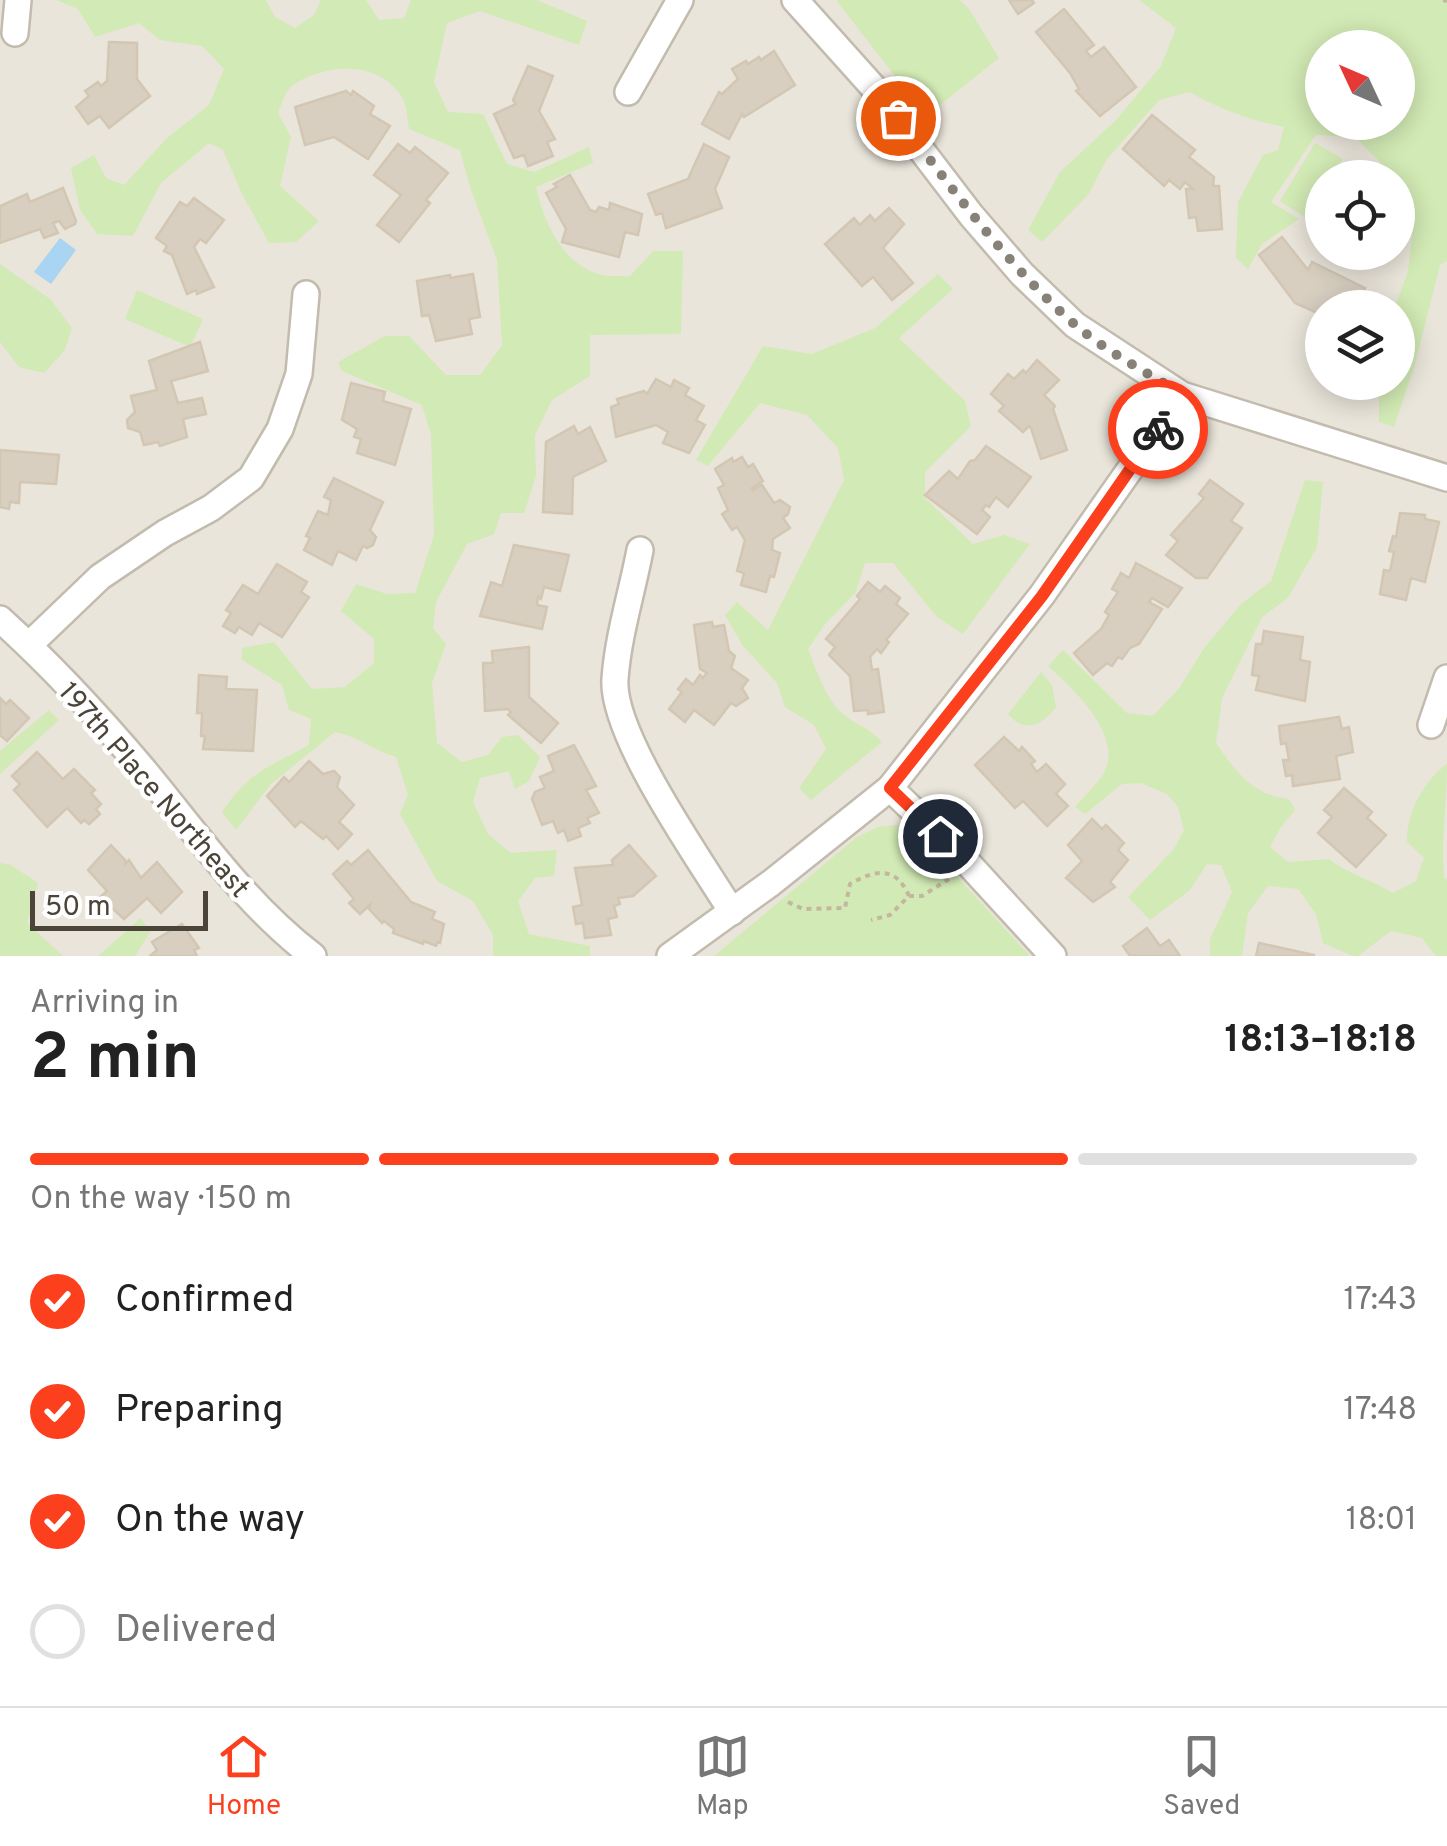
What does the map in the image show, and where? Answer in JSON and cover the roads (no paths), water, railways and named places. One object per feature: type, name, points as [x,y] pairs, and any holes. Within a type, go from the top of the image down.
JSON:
[{"type":"street","points":[[15,32],[18,0]]},
{"type":"street","points":[[628,92],[680,0]]},
{"type":"street","points":[[795,0],[874,88],[971,215],[1022,274],[1075,325],[1182,394],[1447,478]]},
{"type":"street","points":[[28,645],[100,577],[211,508],[251,478],[280,429],[299,374],[306,294]]},
{"type":"street","points":[[670,956],[890,788],[1042,596],[1182,394]]},
{"type":"street","points":[[640,550],[615,682],[619,712],[636,754],[732,912]]},
{"type":"street","name":"197th Place Northeast","points":[[0,619],[140,766],[230,878],[313,956]]},
{"type":"street","points":[[1432,725],[1447,678]]},
{"type":"street","points":[[890,788],[966,861],[1054,956]]},
{"type":"water","points":[[60,238],[76,250],[51,284],[34,272]]}]
